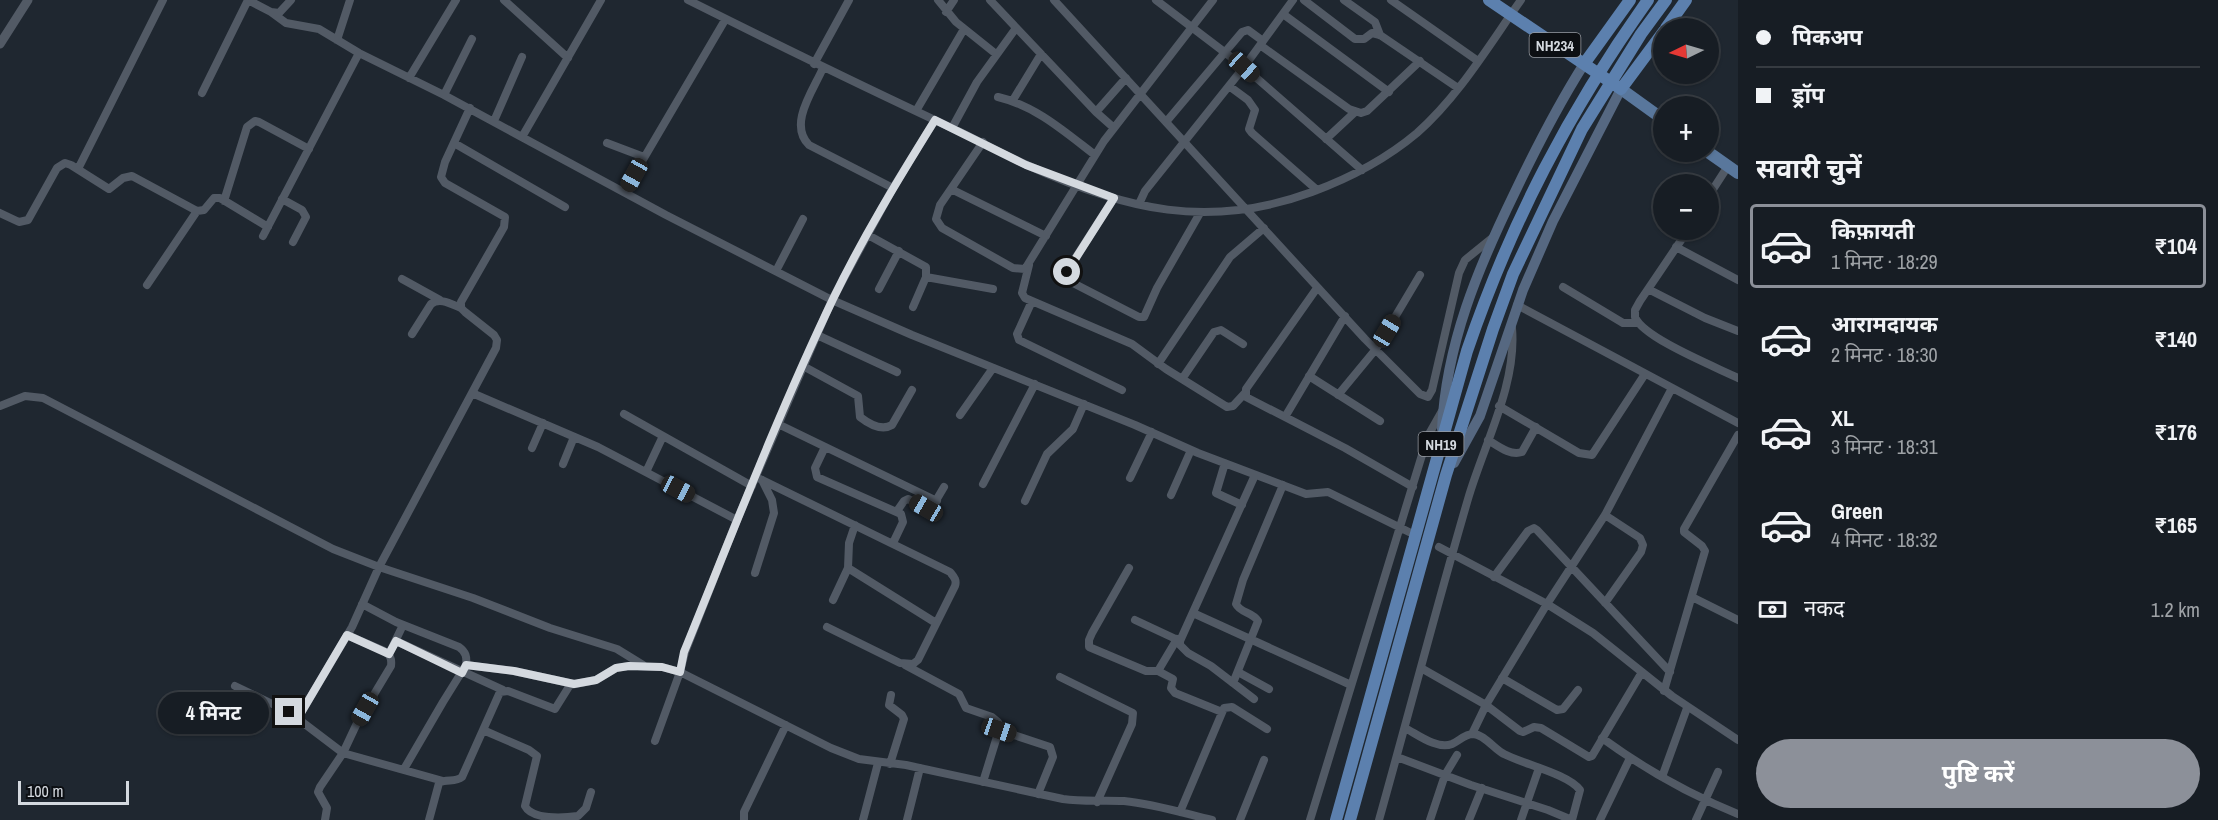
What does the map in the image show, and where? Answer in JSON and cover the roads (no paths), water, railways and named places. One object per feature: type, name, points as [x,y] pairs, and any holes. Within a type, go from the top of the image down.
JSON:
[{"type":"highway","name":"NH234","points":[[1489,0],[1622,89]]},
{"type":"highway","name":"NH234","points":[[1584,64],[1630,0]]},
{"type":"highway","name":"NH19","points":[[1335,820],[1467,351],[1484,301],[1528,201],[1590,85],[1648,0]]},
{"type":"highway","name":"NH19","points":[[1350,820],[1446,475],[1479,369],[1513,274],[1582,129],[1666,0]]},
{"type":"highway","points":[[1673,18],[1686,0]]},
{"type":"highway","points":[[1622,89],[1653,46]]},
{"type":"main road","points":[[1442,441],[1443,409],[1450,360],[1461,320],[1493,237],[1549,121],[1584,64]]},
{"type":"main road","points":[[1446,475],[1480,416],[1517,305],[1553,221],[1622,89],[1653,112]]},
{"type":"main road","points":[[1719,160],[1733,170]]},
{"type":"street","points":[[0,44],[28,0]]},
{"type":"street","points":[[78,169],[163,0]]},
{"type":"street","points":[[202,93],[248,0],[286,23],[311,26],[832,300],[1191,450],[1306,494],[1328,492],[1409,532]]},
{"type":"street","points":[[271,12],[279,13],[291,0]]},
{"type":"street","points":[[337,40],[350,0]]},
{"type":"street","points":[[409,78],[456,0]]},
{"type":"street","points":[[504,0],[568,58]]},
{"type":"street","points":[[522,137],[601,0]]},
{"type":"street","points":[[688,0],[814,64],[983,142],[1026,165],[1114,198],[1177,212],[1200,213],[1248,210],[1269,206],[1317,190],[1382,159],[1418,131],[1441,109],[1521,0]]},
{"type":"street","points":[[814,64],[849,0]]},
{"type":"street","points":[[938,0],[946,12],[964,29],[996,54]]},
{"type":"street","points":[[946,12],[954,0]]},
{"type":"street","points":[[990,0],[1114,128]]},
{"type":"street","points":[[1054,0],[1317,288],[1420,394],[1428,397],[1431,394],[1459,273],[1465,260],[1493,237]]},
{"type":"street","points":[[1156,0],[1244,67],[1362,170]]},
{"type":"street","points":[[983,142],[936,213],[936,219],[942,228],[1013,268],[1025,269],[1095,155],[1213,0]]},
{"type":"street","points":[[1139,204],[1145,191],[1244,67],[1293,0]]},
{"type":"street","points":[[1304,0],[1355,39],[1364,39],[1372,33],[1380,35],[1458,88]]},
{"type":"street","points":[[1344,0],[1371,18],[1378,27],[1380,35]]},
{"type":"street","points":[[1390,0],[1403,3],[1478,61]]},
{"type":"street","points":[[1283,14],[1389,92]]},
{"type":"street","points":[[624,192],[725,20]]},
{"type":"street","points":[[952,128],[996,54],[1016,27]]},
{"type":"street","points":[[916,111],[964,29]]},
{"type":"street","points":[[1166,122],[1244,30],[1250,32],[1355,112]]},
{"type":"street","points":[[444,95],[472,39]]},
{"type":"street","points":[[263,236],[359,53]]},
{"type":"street","points":[[1012,100],[1041,54]]},
{"type":"street","points":[[494,121],[522,57]]},
{"type":"street","points":[[1326,139],[1355,112],[1367,111],[1420,61]]},
{"type":"street","points":[[823,68],[800,119],[803,138],[810,145],[893,189]]},
{"type":"street","points":[[1096,112],[1126,78]]},
{"type":"street","points":[[1229,86],[1248,100],[1256,110],[1249,129],[1252,133],[1317,190]]},
{"type":"street","points":[[998,97],[1012,100],[1042,115],[1095,155]]},
{"type":"street","points":[[461,308],[464,293],[504,227],[505,221],[505,216],[445,183],[441,177],[470,108]]},
{"type":"street","points":[[655,741],[680,672],[684,652],[737,520],[752,486],[759,478],[778,424],[832,300],[893,189],[935,120]]},
{"type":"street","points":[[225,201],[247,127],[251,123],[259,122],[309,149]]},
{"type":"street","points":[[454,143],[565,207]]},
{"type":"street","points":[[607,143],[644,157]]},
{"type":"street","points":[[0,213],[20,222],[26,221],[59,165],[68,163],[109,189],[123,178],[132,176],[197,211],[204,210],[214,198],[225,201],[268,227]]},
{"type":"street","points":[[1719,185],[1733,170]]},
{"type":"street","points":[[951,189],[1046,236]]},
{"type":"street","points":[[1114,198],[1069,268],[1068,276],[1073,283],[1139,317],[1144,317],[1147,312],[1157,288],[1200,213]]},
{"type":"street","points":[[282,199],[302,210],[306,218],[292,242]]},
{"type":"street","points":[[147,285],[197,211]]},
{"type":"street","points":[[776,271],[803,219]]},
{"type":"street","points":[[1158,364],[1230,257],[1264,228]]},
{"type":"street","points":[[868,235],[923,263],[926,267],[926,277],[913,307]]},
{"type":"street","points":[[1637,323],[1635,310],[1681,240]]},
{"type":"street","points":[[1676,247],[1738,280]]},
{"type":"street","points":[[879,289],[899,251]]},
{"type":"street","points":[[1029,264],[1023,296],[1132,344],[1182,380],[1227,407],[1233,406],[1245,393],[1317,288]]},
{"type":"street","points":[[1338,395],[1376,349],[1420,275]]},
{"type":"street","points":[[926,277],[993,289]]},
{"type":"street","points":[[298,718],[347,635],[379,567],[493,355],[497,340],[461,308],[441,301],[402,279]]},
{"type":"street","points":[[1563,287],[1623,323],[1637,323],[1678,349],[1738,378]]},
{"type":"street","points":[[1648,289],[1705,318],[1738,331]]},
{"type":"street","points":[[412,334],[431,304],[441,301]]},
{"type":"street","points":[[1032,301],[1017,334],[1019,340],[1122,390]]},
{"type":"street","points":[[1517,305],[1738,423]]},
{"type":"street","points":[[1285,417],[1345,316]]},
{"type":"street","points":[[1379,820],[1474,479],[1511,365],[1512,322]]},
{"type":"street","points":[[1182,380],[1214,332],[1221,330],[1244,344]]},
{"type":"street","points":[[817,335],[897,372]]},
{"type":"street","points":[[803,366],[858,396],[860,417],[880,427],[888,428],[892,425],[912,390]]},
{"type":"street","points":[[960,415],[993,368]]},
{"type":"street","points":[[1499,405],[1579,453],[1592,455],[1644,374]]},
{"type":"street","points":[[1309,376],[1380,421]]},
{"type":"street","points":[[983,484],[1035,384]]},
{"type":"street","points":[[1405,728],[1444,746],[1451,745],[1472,734],[1502,678],[1605,515],[1672,388]]},
{"type":"street","points":[[472,393],[646,471],[737,520]]},
{"type":"street","points":[[1245,393],[1250,400],[1413,487]]},
{"type":"street","points":[[0,406],[26,396],[42,398],[322,544],[379,567],[473,598],[550,628],[617,649],[644,666]]},
{"type":"street","points":[[1025,501],[1047,454],[1073,429],[1084,404]]},
{"type":"street","points":[[1310,820],[1429,434],[1443,409]]},
{"type":"street","points":[[624,414],[752,486]]},
{"type":"street","points":[[532,448],[543,423]]},
{"type":"street","points":[[778,424],[937,501]]},
{"type":"street","points":[[1488,440],[1508,452],[1519,454],[1536,427]]},
{"type":"street","points":[[1130,478],[1152,432]]},
{"type":"street","points":[[1664,691],[1705,551],[1684,532],[1684,529],[1738,435]]},
{"type":"street","points":[[646,471],[663,436]]},
{"type":"street","points":[[563,464],[574,437]]},
{"type":"street","points":[[825,447],[815,468],[817,477],[897,511],[903,517],[903,522],[893,543]]},
{"type":"street","points":[[1171,495],[1191,450]]},
{"type":"street","points":[[1225,463],[1216,493],[1242,505]]},
{"type":"street","points":[[1158,671],[1193,613],[1256,475]]},
{"type":"street","points":[[759,478],[893,543],[950,572],[954,577],[955,586],[918,660],[913,664],[905,665]]},
{"type":"street","points":[[755,573],[774,513],[772,500],[759,478]]},
{"type":"street","points":[[1233,683],[1258,621],[1256,617],[1239,609],[1236,604],[1283,485]]},
{"type":"street","points":[[897,511],[904,501],[909,499],[931,509],[944,487]]},
{"type":"street","points":[[1605,515],[1640,538],[1643,545],[1641,552],[1605,603]]},
{"type":"street","points":[[833,600],[848,568],[849,543],[855,525]]},
{"type":"street","points":[[1494,577],[1528,531],[1534,528],[1670,672]]},
{"type":"street","points":[[1439,548],[1547,604],[1593,633],[1664,691],[1738,740]]},
{"type":"street","points":[[848,568],[936,623]]},
{"type":"street","points":[[1129,568],[1092,633],[1089,647],[1146,671],[1158,671],[1171,676],[1175,693],[1222,711]]},
{"type":"street","points":[[1692,597],[1738,620]]},
{"type":"street","points":[[362,604],[403,625],[459,647],[465,652],[464,669],[404,769]]},
{"type":"street","points":[[1193,613],[1351,685]]},
{"type":"street","points":[[1135,620],[1178,640],[1182,648],[1211,666],[1254,699]]},
{"type":"street","points":[[389,654],[403,625]]},
{"type":"street","points":[[826,627],[959,694],[966,708],[993,717],[998,722],[999,730],[983,782]]},
{"type":"street","points":[[325,820],[327,808],[318,792],[343,753],[358,721],[391,666],[392,660],[389,654],[347,635]]},
{"type":"street","points":[[396,641],[464,669],[503,690],[555,709],[567,688],[574,684],[596,680],[616,668],[662,667],[680,672],[846,754],[878,763],[920,768],[1071,801],[1132,802],[1212,820]]},
{"type":"street","points":[[1421,668],[1486,705],[1520,731],[1534,727],[1541,728],[1586,757],[1592,756],[1642,672]]},
{"type":"street","points":[[464,669],[514,671],[574,684]]},
{"type":"street","points":[[1238,672],[1269,689]]},
{"type":"street","points":[[1060,677],[1132,713],[1132,724],[1097,802]]},
{"type":"street","points":[[1502,678],[1557,710],[1563,709],[1578,690]]},
{"type":"street","points":[[235,686],[298,718],[343,753],[443,781],[455,781],[462,777],[498,694],[503,690]]},
{"type":"street","points":[[890,764],[904,719],[889,705],[891,695]]},
{"type":"street","points":[[1180,812],[1224,708],[1232,707],[1267,729]]},
{"type":"street","points":[[1662,777],[1688,708]]},
{"type":"street","points":[[744,820],[744,812],[786,726]]},
{"type":"street","points":[[483,730],[529,750],[537,756],[525,806],[532,815],[538,817],[579,816],[586,808],[591,792]]},
{"type":"street","points":[[999,730],[1050,747],[1053,752],[1038,794]]},
{"type":"street","points":[[1397,757],[1572,820],[1579,796],[1578,787],[1503,754],[1477,735],[1472,734]]},
{"type":"street","points":[[1602,738],[1662,777],[1705,801],[1738,814]]},
{"type":"street","points":[[1430,820],[1445,775],[1457,755]]},
{"type":"street","points":[[1600,820],[1630,758]]},
{"type":"street","points":[[1240,820],[1264,760]]},
{"type":"street","points":[[863,820],[878,763]]},
{"type":"street","points":[[907,820],[920,768]]},
{"type":"street","points":[[1521,820],[1539,768]]},
{"type":"street","points":[[1696,820],[1718,772]]},
{"type":"street","points":[[429,820],[437,787],[443,781]]},
{"type":"street","points":[[1469,820],[1482,788]]}]
